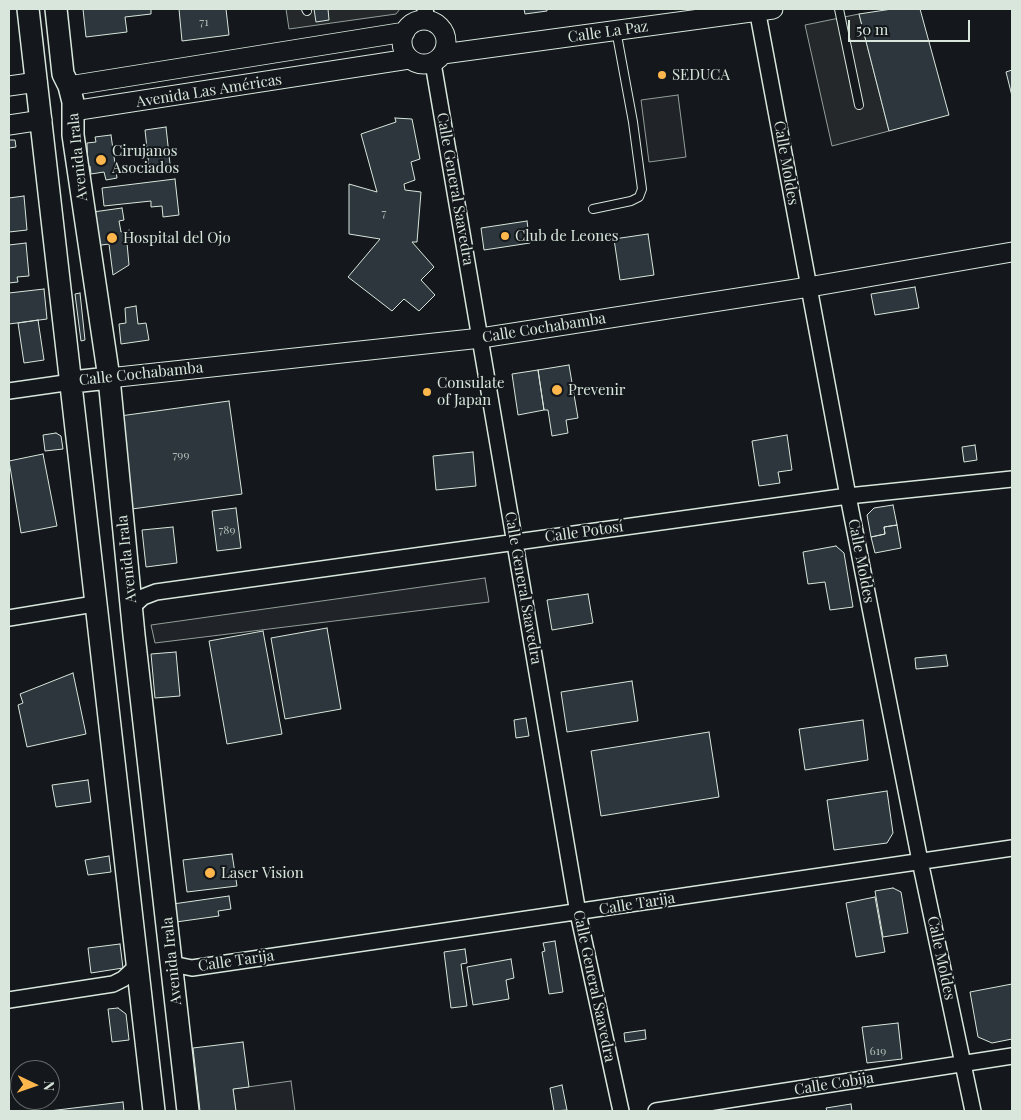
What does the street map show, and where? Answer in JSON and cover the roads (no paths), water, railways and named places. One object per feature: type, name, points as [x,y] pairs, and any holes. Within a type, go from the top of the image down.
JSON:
[{"type":"main road","points":[[28,9],[72,382],[94,604],[154,1111]]},
{"type":"main road","name":"Avenida Irala","points":[[56,9],[64,74],[69,86],[73,111],[74,144],[109,378],[131,608],[188,1111]]},
{"type":"main road","name":"Avenida Las Américas","points":[[42,120],[73,111]]},
{"type":"main road","name":"Calle Cochabamba","points":[[72,382],[109,378]]},
{"type":"street","name":"Calle La Paz","points":[[438,58],[616,30],[763,10]]},
{"type":"street","name":"Calle Moldes","points":[[763,10],[809,287],[848,496],[920,862],[973,1111]]},
{"type":"street","points":[[426,14],[442,30],[446,42],[438,58],[420,64],[409,59],[402,46],[405,32],[426,14]]},
{"type":"street","name":"Avenida Las Américas","points":[[69,86],[405,32]]},
{"type":"street","name":"Calle General Saavedra","points":[[438,58],[481,338],[578,913],[621,1111]]},
{"type":"street","name":"Avenida Las Américas","points":[[73,111],[409,59]]},
{"type":"street","points":[[9,86],[37,82]]},
{"type":"street","name":"Avenida Las Américas","points":[[9,125],[42,120]]},
{"type":"street","name":"Calle Cochabamba","points":[[109,378],[481,338],[809,287],[1012,252]]},
{"type":"street","points":[[9,391],[72,382]]},
{"type":"street","name":"Calle Potosí","points":[[131,608],[143,597],[156,592],[848,496],[1012,479]]},
{"type":"street","points":[[9,618],[94,604]]},
{"type":"street","name":"Calle Tarija","points":[[172,964],[192,968],[1012,848]]},
{"type":"street","points":[[9,1000],[113,984],[123,980],[137,966]]},
{"type":"street","name":"Calle Cobija","points":[[656,1111],[1012,1056]]},
{"type":"lane","points":[[839,9],[859,105]]},
{"type":"lane","points":[[593,209],[631,201],[639,197],[642,189],[633,122],[616,30]]},
{"type":"place","name":"SEDUCA","points":[[662,75]]},
{"type":"place","name":"Cirujanos Asociados","points":[[101,160]]},
{"type":"place","name":"Club de Leones","points":[[505,236]]},
{"type":"place","name":"Hospital del Ojo","points":[[112,238]]},
{"type":"place","name":"Prevenir","points":[[557,390]]},
{"type":"place","name":"Consulate of Japan","points":[[427,392]]},
{"type":"place","name":"Laser Vision","points":[[210,873]]}]
